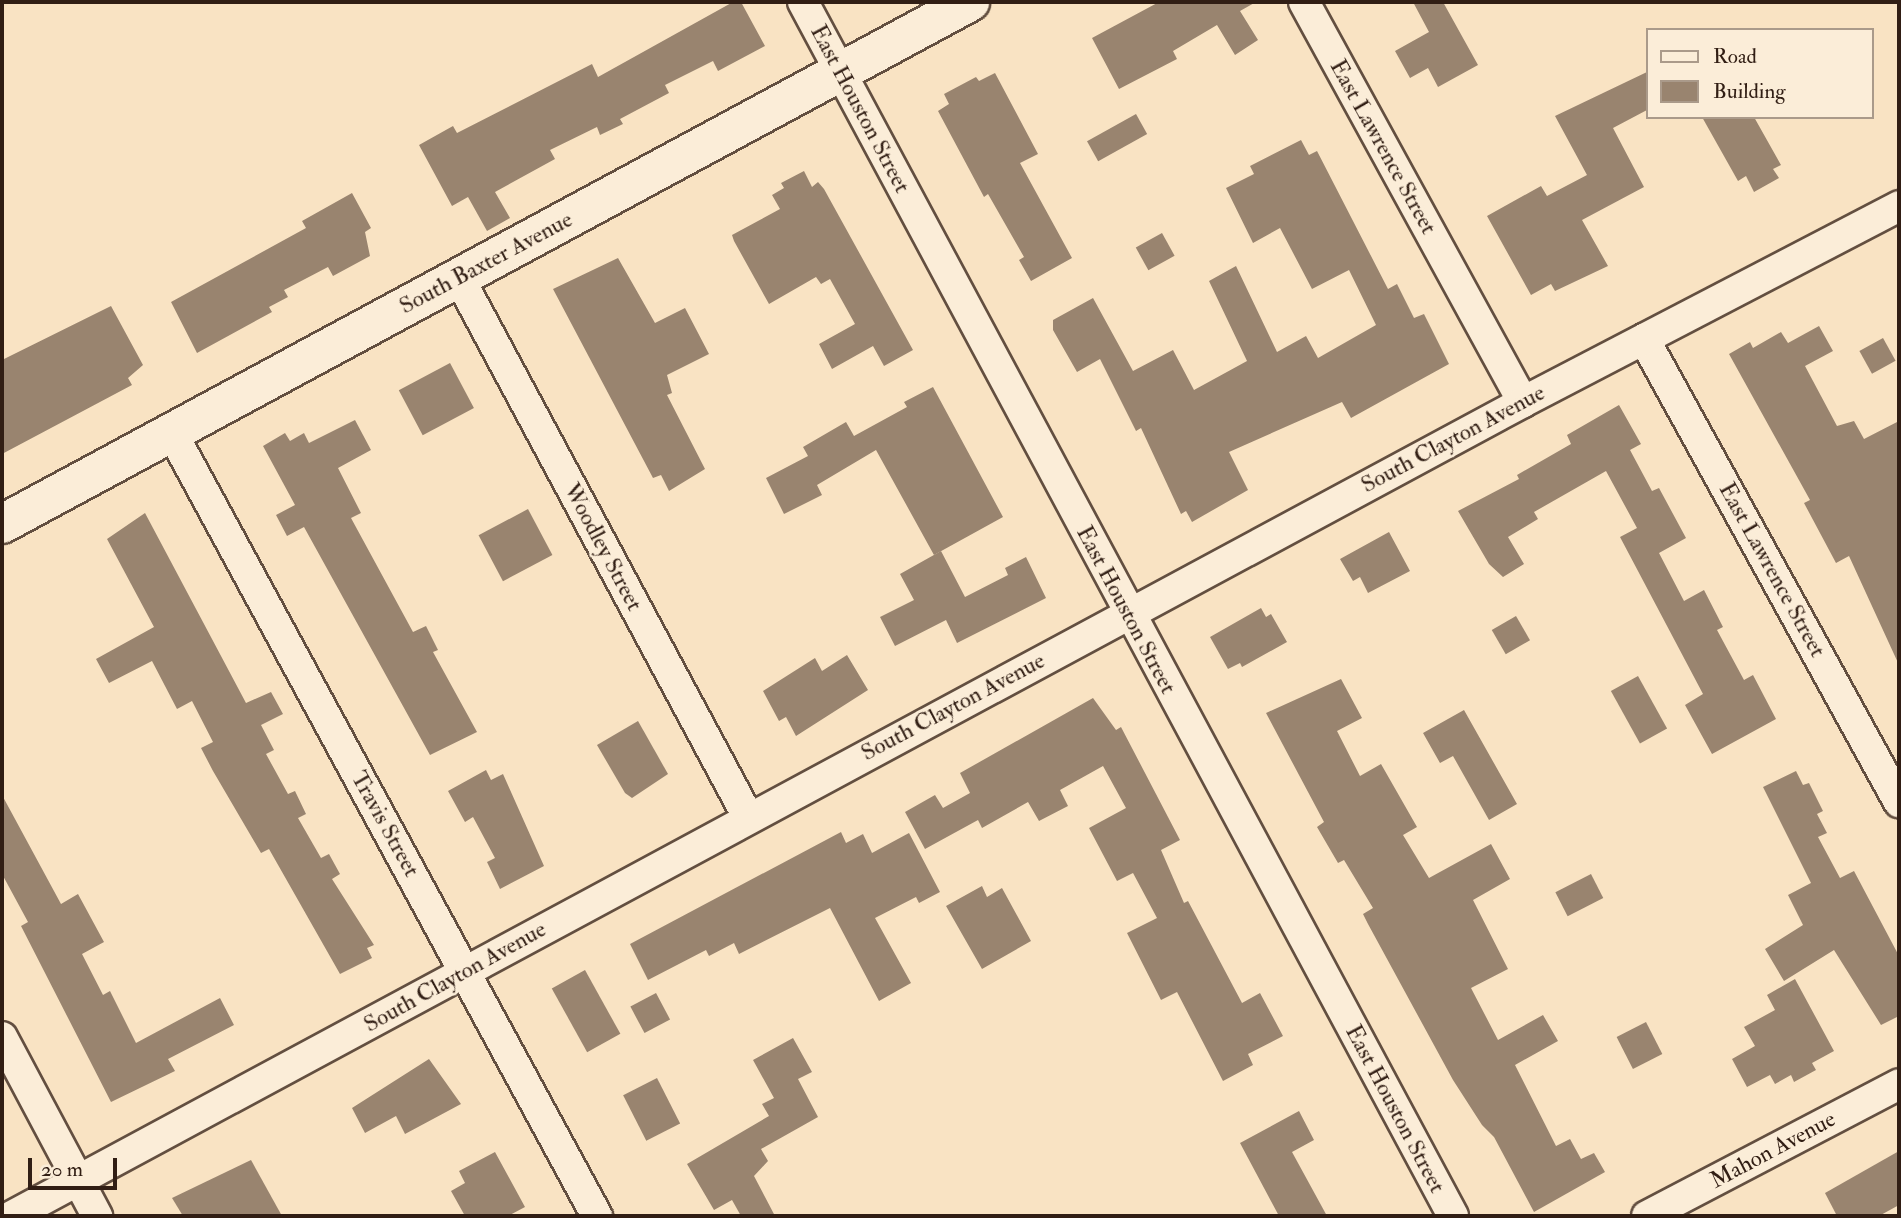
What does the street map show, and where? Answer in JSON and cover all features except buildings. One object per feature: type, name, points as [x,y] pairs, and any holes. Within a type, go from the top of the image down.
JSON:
[{"type":"street","name":"East Houston Street","points":[[803,2],[1128,614],[1453,1216]]},
{"type":"street","name":"South Baxter Avenue","points":[[2,524],[970,2]]},
{"type":"street","name":"East Lawrence Street","points":[[1304,2],[1523,402]]},
{"type":"street","name":"South Clayton Avenue","points":[[12,1216],[748,817],[1523,402],[1899,206]]},
{"type":"street","name":"Woodley Street","points":[[459,278],[748,817]]},
{"type":"street","name":"East Lawrence Street","points":[[1644,339],[1899,802]]},
{"type":"street","name":"Travis Street","points":[[172,433],[597,1216]]},
{"type":"street","points":[[2,1037],[97,1216]]},
{"type":"street","name":"Mahon Avenue","points":[[1647,1216],[1899,1084]]}]
